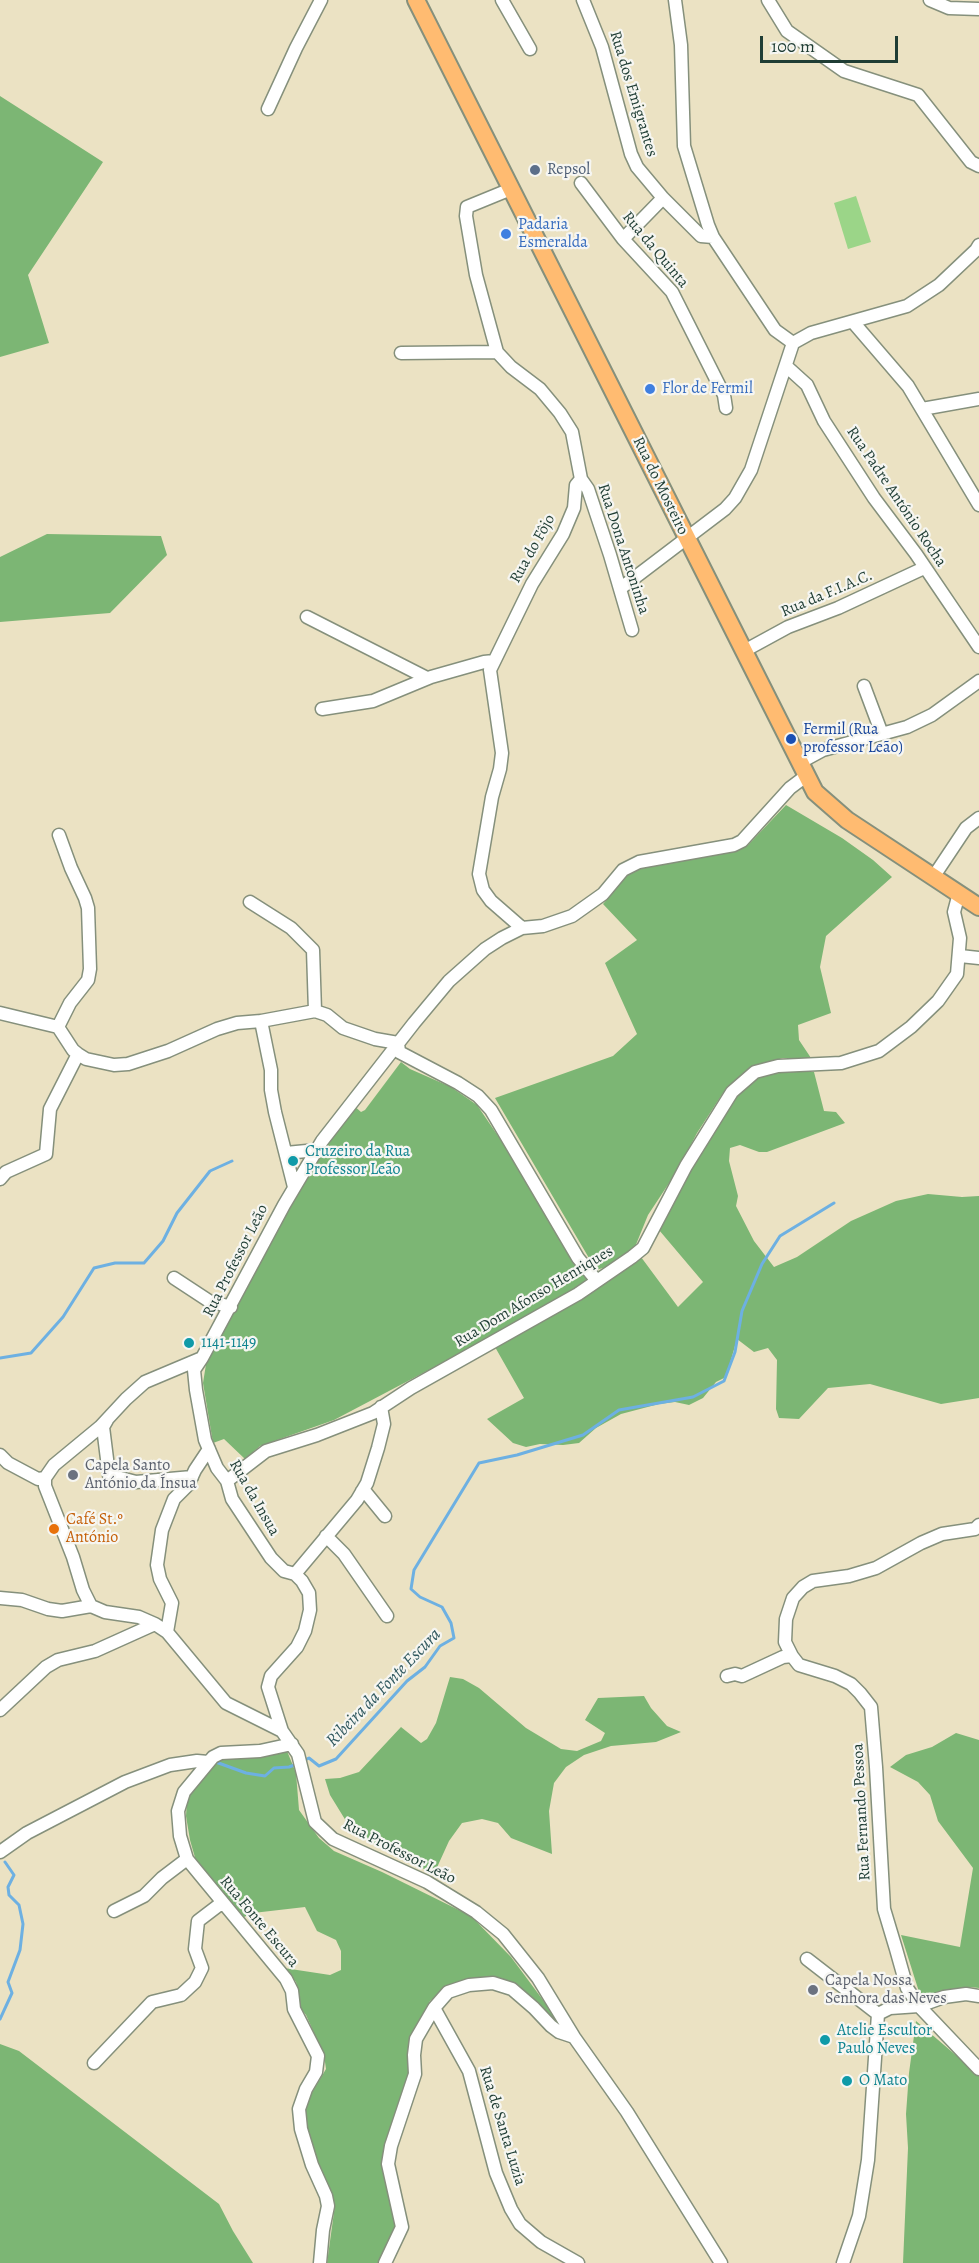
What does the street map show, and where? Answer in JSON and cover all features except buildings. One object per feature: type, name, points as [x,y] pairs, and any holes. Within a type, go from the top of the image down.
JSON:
[{"type":"main road","name":"Rua do Mosteiro","points":[[416,0],[815,792],[828,805],[979,907]]},
{"type":"street","points":[[268,109],[321,0]]},
{"type":"street","points":[[501,0],[530,49]]},
{"type":"street","name":"Rua dos Emigrantes","points":[[583,0],[602,47],[631,154],[637,167],[663,198],[701,236],[713,237]]},
{"type":"street","points":[[675,0],[681,45],[684,146],[713,237],[776,330],[793,343]]},
{"type":"street","points":[[768,0],[787,31],[844,70],[918,95],[971,162],[979,166]]},
{"type":"street","points":[[930,0],[949,8],[979,9]]},
{"type":"street","name":"Rua da Quinta","points":[[581,183],[623,239],[672,292],[724,395],[726,408]]},
{"type":"street","points":[[401,354],[496,352],[476,275],[466,216],[467,207],[511,189]]},
{"type":"street","points":[[623,239],[663,198]]},
{"type":"street","points":[[621,588],[725,509],[735,498],[751,470],[793,343],[811,333],[907,306],[939,285],[976,250],[979,244]]},
{"type":"street","points":[[853,322],[908,386],[977,499]]},
{"type":"street","name":"Rua do Fôjo","points":[[496,352],[511,367],[540,389],[560,413],[572,432],[581,479],[576,484],[574,508],[563,534],[532,584],[490,670],[502,753],[479,874],[483,890],[491,902],[522,928]]},
{"type":"street","name":"Rua Padre António Rocha","points":[[786,366],[807,385],[824,421],[873,498],[898,528],[979,647]]},
{"type":"street","points":[[922,409],[979,399]]},
{"type":"street","name":"Rua Dona Antoninha","points":[[581,479],[588,489],[621,588],[632,630]]},
{"type":"street","name":"Rua da F.I.A.C.","points":[[744,651],[788,627],[838,608],[924,568]]},
{"type":"street","points":[[307,617],[427,678]]},
{"type":"street","points":[[322,709],[373,701],[427,678],[484,662],[494,662]]},
{"type":"street","name":"Rua Professor Leão","points":[[202,1358],[316,1150],[449,981],[485,949],[522,928],[543,926],[572,916],[603,894],[623,870],[639,862],[742,841],[790,788],[802,769],[823,750],[907,727],[932,715],[979,681]]},
{"type":"street","points":[[864,686],[882,734]]},
{"type":"street","points":[[933,876],[966,828],[979,818]]},
{"type":"street","points":[[58,1027],[70,1003],[88,980],[90,969],[88,908],[59,835]]},
{"type":"street","name":"Rua Dom Afonso Henriques","points":[[226,1481],[266,1451],[318,1435],[373,1413],[411,1388],[527,1324],[597,1281],[643,1248],[686,1166],[732,1092],[755,1072],[778,1066],[841,1063],[879,1051],[911,1028],[938,1001],[957,974],[960,938],[954,912],[958,893]]},
{"type":"street","points":[[250,902],[291,928],[313,950],[315,1011]]},
{"type":"street","points":[[960,956],[979,958]]},
{"type":"street","points":[[0,1013],[58,1027],[78,1054],[86,1059],[114,1065],[128,1064],[237,1023],[315,1011],[327,1015],[343,1028],[375,1039],[398,1043],[399,1053],[458,1083],[478,1096],[491,1110],[578,1258],[597,1281]]},
{"type":"street","points":[[261,1021],[272,1070],[271,1090],[275,1112],[294,1187]]},
{"type":"street","points":[[0,1179],[6,1172],[46,1154],[50,1109],[78,1054]]},
{"type":"street","points":[[286,1154],[316,1150]]},
{"type":"street","points":[[174,1278],[209,1301],[231,1307]]},
{"type":"street","points":[[0,1598],[22,1600],[62,1611],[91,1606],[82,1590],[73,1557],[45,1486],[45,1478],[54,1465],[100,1427],[146,1382],[202,1358]]},
{"type":"street","name":"Rua da Insua","points":[[202,1358],[194,1370],[200,1413],[209,1449],[217,1468],[226,1481],[232,1499],[262,1546],[284,1570],[295,1574],[309,1593],[310,1610],[305,1631],[297,1647],[271,1676],[268,1687],[282,1731]]},
{"type":"street","points":[[295,1574],[362,1491],[384,1424],[381,1407]]},
{"type":"street","points":[[109,1417],[103,1427],[109,1475],[136,1482],[192,1477]]},
{"type":"street","points":[[167,1632],[172,1603],[160,1579],[158,1565],[162,1530],[174,1499],[188,1485],[209,1449]]},
{"type":"street","points":[[0,1455],[38,1479],[45,1478]]},
{"type":"street","points":[[362,1491],[385,1516]]},
{"type":"street","points":[[727,1676],[735,1674],[742,1676],[783,1657],[792,1656],[785,1642],[786,1619],[793,1598],[803,1587],[813,1581],[849,1576],[876,1568],[942,1534],[975,1528],[979,1525]]},
{"type":"street","points":[[326,1536],[344,1554],[387,1616]]},
{"type":"street","name":"Rua Professor Leão","points":[[91,1606],[105,1612],[139,1617],[155,1623],[167,1632],[226,1703],[282,1731],[295,1749],[315,1822],[333,1839],[427,1882],[476,1912],[503,1934],[538,1978],[574,2037],[627,2112],[721,2263]]},
{"type":"street","points":[[0,1710],[46,1667],[58,1660],[95,1651],[155,1623]]},
{"type":"street","name":"Rua Fernando Pessoa","points":[[792,1656],[799,1665],[835,1676],[851,1684],[871,1707],[884,1909],[907,1988],[919,2006],[979,2069]]},
{"type":"street","points":[[0,1852],[45,1822],[125,1782],[170,1765],[211,1760],[221,1753],[295,1749]]},
{"type":"street","name":"Rua Fonte Escura","points":[[211,1760],[184,1792],[178,1811],[180,1836],[187,1859],[286,1979],[292,1991],[294,2008],[318,2056],[316,2072],[306,2089],[299,2109],[301,2129],[328,2206],[320,2263]]},
{"type":"street","points":[[114,1911],[144,1896],[162,1878],[187,1859]]},
{"type":"street","points":[[94,2063],[152,2002],[181,1995],[195,1982],[202,1968],[195,1949],[198,1921],[219,1905],[225,1905]]},
{"type":"street","points":[[807,1959],[878,2014]]},
{"type":"street","points":[[385,2263],[402,2227],[388,2164],[390,2146],[415,2074],[414,2055],[417,2039],[434,2008],[448,1992],[469,1985],[493,1983],[512,1989],[551,2026],[559,2032],[574,2037]]},
{"type":"street","points":[[878,2014],[890,2008],[919,2006],[944,1997],[966,1994],[979,1996]]},
{"type":"street","name":"Rua de Santa Luzia","points":[[434,2008],[441,2016],[469,2071],[496,2173],[511,2209],[520,2224],[541,2242],[578,2263]]},
{"type":"street","points":[[843,2263],[859,2216],[868,2160],[878,2014]]},
{"type":"green space","points":[[0,96],[103,162],[28,275],[49,343],[0,357]]},
{"type":"green space","points":[[856,196],[871,242],[848,249],[834,203]]},
{"type":"green space","points":[[47,534],[161,536],[167,555],[110,613],[0,622],[0,557]]},
{"type":"green space","points":[[786,805],[842,838],[892,877],[826,936],[820,967],[831,1013],[798,1025],[799,1040],[811,1058],[783,1058],[758,1065],[742,1074],[723,1093],[697,1133],[679,1168],[648,1215],[635,1247],[610,1266],[596,1270],[495,1098],[613,1056],[637,1034],[605,963],[637,940],[603,904],[631,871],[657,863],[748,845]]},
{"type":"green space","points":[[401,1062],[410,1069],[451,1087],[477,1105],[528,1180],[589,1281],[516,1324],[334,1420],[260,1446],[245,1459],[224,1439],[213,1443],[203,1383],[207,1358],[218,1341],[237,1294],[287,1199],[352,1104],[361,1112],[365,1110]]},
{"type":"green space","points":[[784,1072],[814,1072],[824,1111],[836,1112],[845,1123],[767,1152],[759,1152],[740,1145],[730,1148],[729,1161],[738,1196],[736,1206],[754,1241],[774,1267],[797,1257],[851,1221],[896,1201],[928,1194],[979,1196],[979,1398],[941,1404],[870,1384],[828,1388],[799,1419],[779,1418],[776,1409],[777,1360],[768,1348],[754,1352],[737,1339],[726,1377],[716,1382],[703,1398],[689,1405],[675,1402],[659,1404],[621,1414],[596,1428],[579,1443],[540,1444],[526,1447],[513,1443],[487,1419],[524,1398],[495,1347],[641,1257],[678,1307],[703,1282],[659,1230],[671,1203],[729,1104],[755,1078]]},
{"type":"green space","points":[[450,1677],[463,1679],[479,1688],[526,1728],[561,1749],[577,1751],[601,1741],[605,1733],[585,1720],[598,1698],[644,1696],[667,1726],[681,1732],[656,1742],[611,1746],[584,1755],[566,1767],[554,1783],[549,1811],[552,1854],[511,1838],[498,1823],[482,1819],[462,1823],[449,1841],[434,1874],[369,1841],[346,1821],[330,1795],[325,1779],[340,1778],[359,1772],[401,1727],[421,1743],[427,1739],[436,1723]]},
{"type":"green space","points":[[956,1733],[979,1740],[979,1988],[970,1987],[928,1996],[920,1995],[901,1935],[960,1947],[973,1868],[938,1821],[930,1795],[918,1782],[890,1767],[906,1755],[932,1747]]},
{"type":"green space","points":[[287,1751],[296,1773],[299,1810],[319,1838],[334,1851],[471,1916],[511,1957],[560,2023],[550,2018],[527,1993],[501,1978],[478,1979],[441,1993],[430,2001],[413,2033],[409,2046],[411,2073],[387,2141],[398,2222],[379,2263],[327,2263],[335,2205],[314,2155],[305,2118],[307,2101],[326,2069],[324,2055],[301,2009],[296,1982],[284,1968],[330,1975],[341,1970],[341,1951],[336,1940],[317,1931],[305,1907],[253,1913],[244,1917],[196,1861],[190,1840],[186,1816],[187,1800],[197,1781],[210,1767],[221,1759]]},
{"type":"green space","points":[[916,2021],[979,2075],[979,2263],[903,2263],[908,2148],[906,2114]]},
{"type":"green space","points":[[0,2044],[19,2051],[219,2204],[253,2263],[0,2263]]},
{"type":"waterway","points":[[0,1358],[31,1353],[63,1317],[94,1268],[115,1263],[144,1263],[163,1241],[177,1213],[210,1171],[232,1161]]},
{"type":"waterway","name":"Ribeira da Fonte Escura","points":[[303,1761],[309,1758],[319,1766],[336,1759],[407,1681],[425,1667],[440,1646],[454,1638],[451,1623],[442,1607],[420,1597],[411,1589],[414,1570],[479,1463],[517,1455],[583,1435],[619,1410],[693,1397],[724,1381],[735,1352],[742,1311],[762,1264],[780,1236],[834,1203]]},
{"type":"waterway","name":"Ribeira da Fonte Escura","points":[[213,1761],[246,1773],[265,1776],[274,1768],[297,1764]]},
{"type":"waterway","name":"Ribeira da Fonte Escura","points":[[0,2019],[12,1993],[8,1982],[20,1950],[23,1924],[19,1905],[9,1895],[8,1887],[14,1875],[5,1862]]},
{"type":"place","name":"Repsol","points":[[535,170]]},
{"type":"place","name":"Padaria Esmeralda","points":[[506,234]]},
{"type":"place","name":"Flor de Fermil","points":[[650,389]]},
{"type":"place","name":"Fermil (Rua professor Leão)","points":[[791,739]]},
{"type":"place","name":"Cruzeiro da Rua Professor Leão","points":[[293,1161]]},
{"type":"place","name":"1141-1149","points":[[189,1343]]},
{"type":"place","name":"Capela Santo António da Ínsua","points":[[73,1475]]},
{"type":"place","name":"Café St.º António","points":[[54,1529]]},
{"type":"place","name":"Capela Nossa Senhora das Neves","points":[[813,1990]]},
{"type":"place","name":"Atelie Escultor Paulo Neves","points":[[825,2040]]},
{"type":"place","name":"O Mato","points":[[847,2081]]}]
